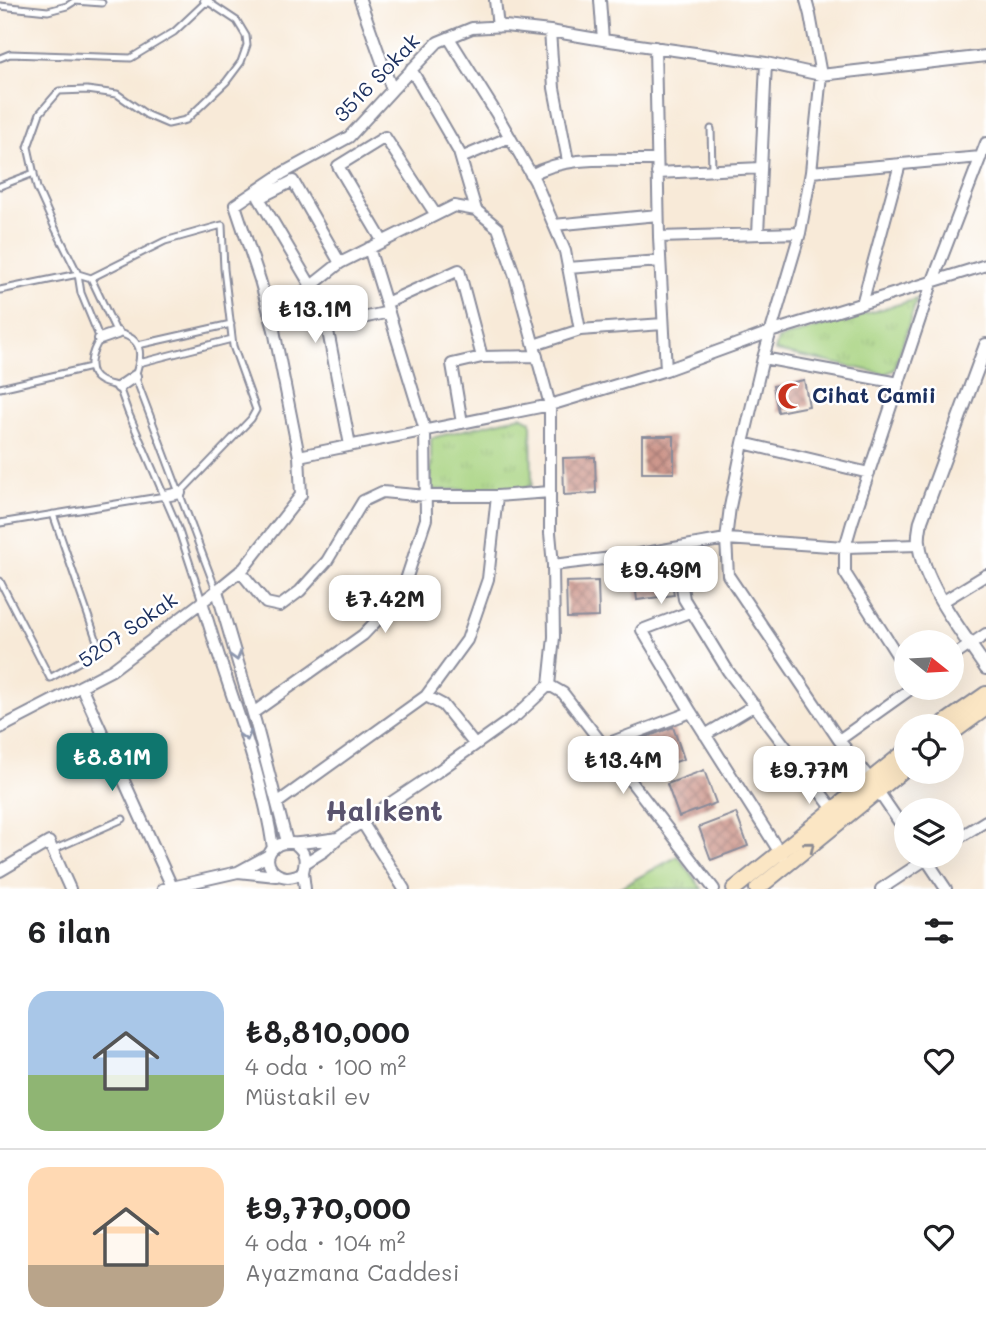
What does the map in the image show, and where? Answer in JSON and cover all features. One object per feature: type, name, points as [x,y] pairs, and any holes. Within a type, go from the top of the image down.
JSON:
[{"type":"main road","points":[[957,714],[986,694]]},
{"type":"main road","points":[[964,724],[986,708]]},
{"type":"main road","points":[[734,889],[784,858],[874,785],[894,764]]},
{"type":"main road","points":[[757,889],[833,809],[894,774]]},
{"type":"street","points":[[360,0],[391,90]]},
{"type":"street","points":[[495,0],[498,27]]},
{"type":"street","points":[[600,0],[603,40]]},
{"type":"street","points":[[806,0],[821,75],[811,173],[800,233],[770,332],[743,443],[726,539],[728,575],[839,740],[894,814]]},
{"type":"street","name":"3516 Sokak","points":[[239,219],[235,205],[283,173],[349,136],[438,42],[472,28],[550,31],[766,63],[821,75],[986,56]]},
{"type":"street","points":[[550,31],[554,88],[568,162]]},
{"type":"street","points":[[449,38],[510,137],[554,225],[565,251],[580,330]]},
{"type":"street","points":[[655,47],[658,215],[666,370]]},
{"type":"street","points":[[758,234],[766,63]]},
{"type":"street","points":[[411,69],[461,158],[476,210]]},
{"type":"street","points":[[383,242],[338,166],[385,137],[436,215]]},
{"type":"street","points":[[461,158],[510,137]]},
{"type":"street","points":[[894,650],[845,573],[845,547],[932,283],[986,143]]},
{"type":"street","points":[[811,173],[981,156]]},
{"type":"street","points":[[531,175],[543,168],[568,162],[657,160]]},
{"type":"street","points":[[862,304],[900,164]]},
{"type":"street","points":[[657,173],[761,168]]},
{"type":"street","points":[[311,286],[259,198],[293,181],[340,263]]},
{"type":"street","points":[[238,872],[281,881],[290,879],[338,838],[517,715],[549,685],[554,637],[550,533],[550,405],[498,228],[476,210],[454,206],[340,263],[281,310],[274,330]]},
{"type":"street","points":[[554,225],[658,215]]},
{"type":"street","points":[[239,219],[274,330],[299,456],[301,495],[240,571],[216,591],[277,803],[291,843],[301,848],[305,855],[305,889]]},
{"type":"street","points":[[659,237],[800,233]]},
{"type":"street","points":[[253,713],[363,635],[401,595],[426,519],[425,430],[369,248]]},
{"type":"street","points":[[568,268],[660,261]]},
{"type":"street","points":[[299,456],[550,405],[666,370],[770,332],[986,265]]},
{"type":"street","points":[[350,445],[327,326],[387,308],[459,270],[482,357]]},
{"type":"street","points":[[462,423],[452,364],[535,350],[580,330],[663,324]]},
{"type":"street","points":[[100,339],[117,332]]},
{"type":"street","points":[[986,345],[919,531],[919,545],[925,567],[942,602],[986,668]]},
{"type":"street","points":[[763,358],[899,383]]},
{"type":"street","points":[[119,387],[135,376]]},
{"type":"street","points":[[743,443],[869,473]]},
{"type":"street","points":[[240,571],[266,603],[280,606],[300,591],[327,561],[363,501],[382,492],[426,496],[497,496],[550,492]]},
{"type":"street","points":[[164,496],[180,493]]},
{"type":"street","points":[[277,803],[426,696],[467,640],[488,579],[497,496]]},
{"type":"street","points":[[553,565],[726,539],[845,547],[919,545]]},
{"type":"street","points":[[676,548],[684,599],[728,671],[833,809]]},
{"type":"street","points":[[942,602],[986,575]]},
{"type":"street","name":"5207 Sokak","points":[[0,728],[112,670],[216,591]]},
{"type":"street","points":[[202,601],[240,716],[267,810],[271,851],[268,863],[270,870],[281,881]]},
{"type":"street","points":[[692,611],[642,630],[784,858]]},
{"type":"street","points":[[964,648],[986,634]]},
{"type":"street","points":[[549,685],[563,693],[714,889]]},
{"type":"street","points":[[81,686],[169,888],[238,872],[279,844],[338,838]]},
{"type":"street","points":[[426,696],[443,705],[475,745]]},
{"type":"street","points":[[839,740],[895,700]]},
{"type":"street","points":[[705,735],[755,705]]},
{"type":"street","points":[[604,745],[691,712]]},
{"type":"street","points":[[964,835],[986,821]]},
{"type":"street","points":[[362,822],[404,889]]},
{"type":"street","points":[[0,871],[49,842],[70,889]]},
{"type":"street","points":[[881,889],[911,868]]},
{"type":"street","points":[[934,868],[946,889]]},
{"type":"lane","points":[[0,58],[10,54],[131,58],[174,32],[206,0],[237,21],[246,36],[247,45],[241,62],[226,82],[186,120],[168,124],[147,115],[117,94],[87,90],[60,91],[40,113],[28,146],[37,188],[78,274],[81,293],[100,339],[92,352],[90,367],[101,381],[119,387],[178,528],[202,601]]},
{"type":"lane","points":[[0,6],[48,11],[75,1],[102,3]]},
{"type":"lane","points":[[711,129],[712,170]]},
{"type":"lane","points":[[0,186],[34,173]]},
{"type":"lane","points":[[0,290],[78,274],[92,278],[165,241],[239,219]]},
{"type":"lane","points":[[180,493],[251,419],[256,410],[233,346],[222,225]]},
{"type":"lane","points":[[92,278],[117,332],[130,335],[138,345],[139,363],[135,376],[216,591]]},
{"type":"lane","points":[[320,306],[327,326]]},
{"type":"lane","points":[[138,345],[231,324]]},
{"type":"lane","points":[[139,363],[232,339]]},
{"type":"lane","points":[[0,388],[90,367]]},
{"type":"lane","points":[[0,523],[164,496]]},
{"type":"lane","points":[[0,581],[50,678],[100,650],[53,514]]},
{"type":"lane","points":[[53,850],[123,819]]},
{"type":"green space","points":[[917,299],[894,370],[885,374],[775,351],[778,339]]},
{"type":"green space","points":[[521,416],[531,421],[532,485],[523,489],[431,490],[431,438]]},
{"type":"green space","points":[[678,856],[702,889],[617,889]]},
{"type":"building","name":"Cihat Camii","points":[[804,380],[809,406],[778,412],[773,386]]},
{"type":"building","points":[[642,436],[674,436],[674,473],[642,473]]},
{"type":"building","points":[[595,457],[596,493],[564,495],[563,458]]},
{"type":"building","points":[[669,563],[674,595],[637,600],[633,568]]},
{"type":"building","points":[[598,581],[599,617],[567,618],[566,582]]},
{"type":"building","points":[[673,727],[684,759],[647,772],[636,741]]},
{"type":"building","points":[[704,770],[716,803],[679,817],[667,784]]},
{"type":"building","points":[[736,813],[748,846],[711,860],[699,827]]},
{"type":"place","name":"Cihat Camii","points":[[791,396]]},
{"type":"district","name":"Halıkent","points":[[384,811]]}]
